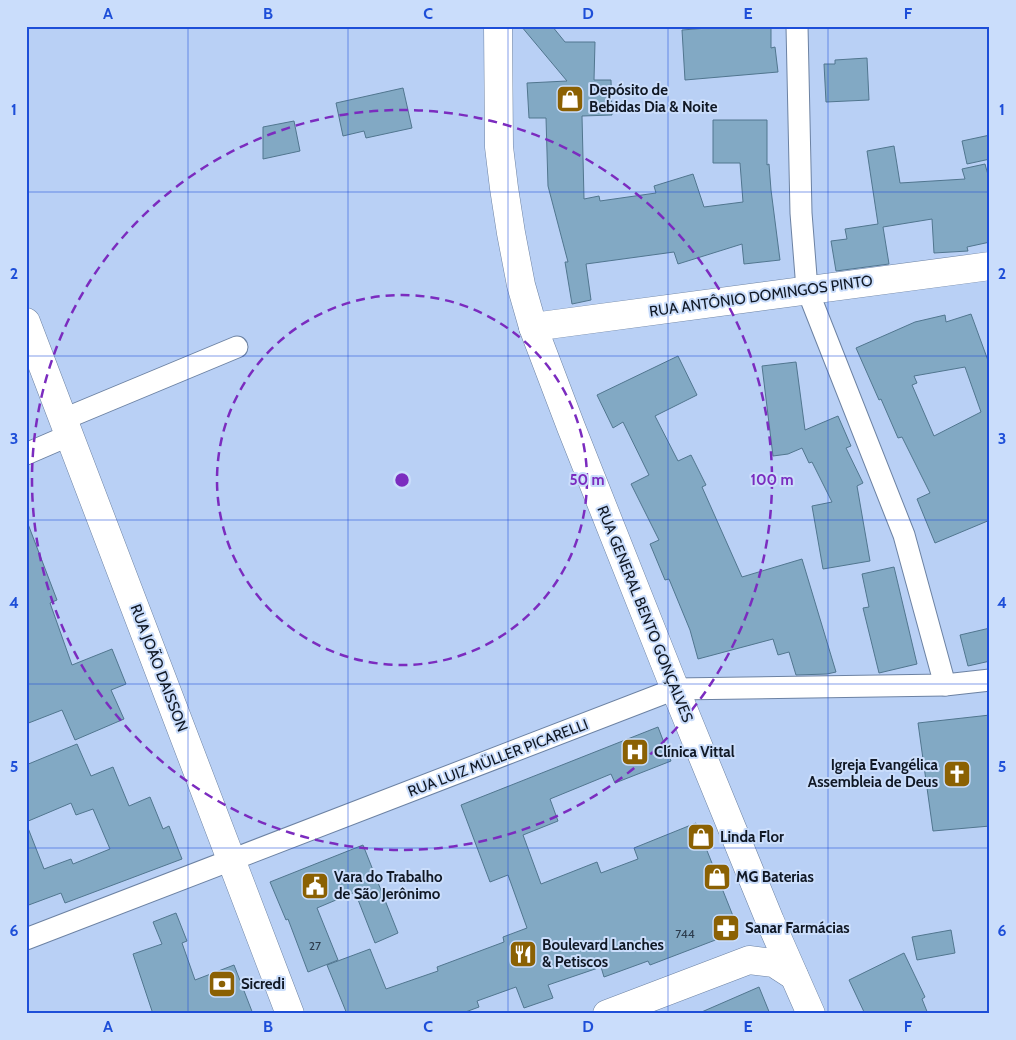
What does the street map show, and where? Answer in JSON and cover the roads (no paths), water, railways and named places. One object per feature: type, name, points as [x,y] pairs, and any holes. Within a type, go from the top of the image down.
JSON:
[{"type":"main road","name":"RUA GENERAL BENTO GONÇALVES","points":[[498,26],[499,147],[514,251],[533,327],[570,428],[675,689],[770,921],[811,1014]]},
{"type":"main road","name":"RUA ANTÔNIO DOMINGOS PINTO","points":[[533,327],[990,266]]},
{"type":"main road","name":"RUA JOÃO DAISSON","points":[[26,322],[290,1014]]},
{"type":"main road","points":[[749,960],[764,942],[770,921]]},
{"type":"main road","points":[[606,1014],[749,960],[774,963],[794,976]]},
{"type":"street","points":[[797,26],[801,213],[807,289],[904,535],[945,685]]},
{"type":"street","points":[[26,454],[67,427],[236,347]]},
{"type":"street","name":"RUA LUIZ MÜLLER PICARELLI","points":[[26,939],[675,689],[945,685],[990,680]]},
{"type":"place","name":"Depósito de Bebidas Dia & Noite","points":[[570,99]]},
{"type":"place","name":"Clínica Vittal","points":[[635,752]]},
{"type":"place","name":"Igreja Evangélica Assembleia de Deus","points":[[957,774]]},
{"type":"place","name":"Linda Flor","points":[[701,837]]},
{"type":"place","name":"MG Baterias","points":[[717,877]]},
{"type":"place","name":"Vara do Trabalho de São Jerônimo","points":[[315,886]]},
{"type":"place","name":"Sanar Farmácias","points":[[726,928]]},
{"type":"place","name":"Boulevard Lanches & Petiscos","points":[[523,954]]},
{"type":"place","name":"Sicredi","points":[[222,984]]}]
